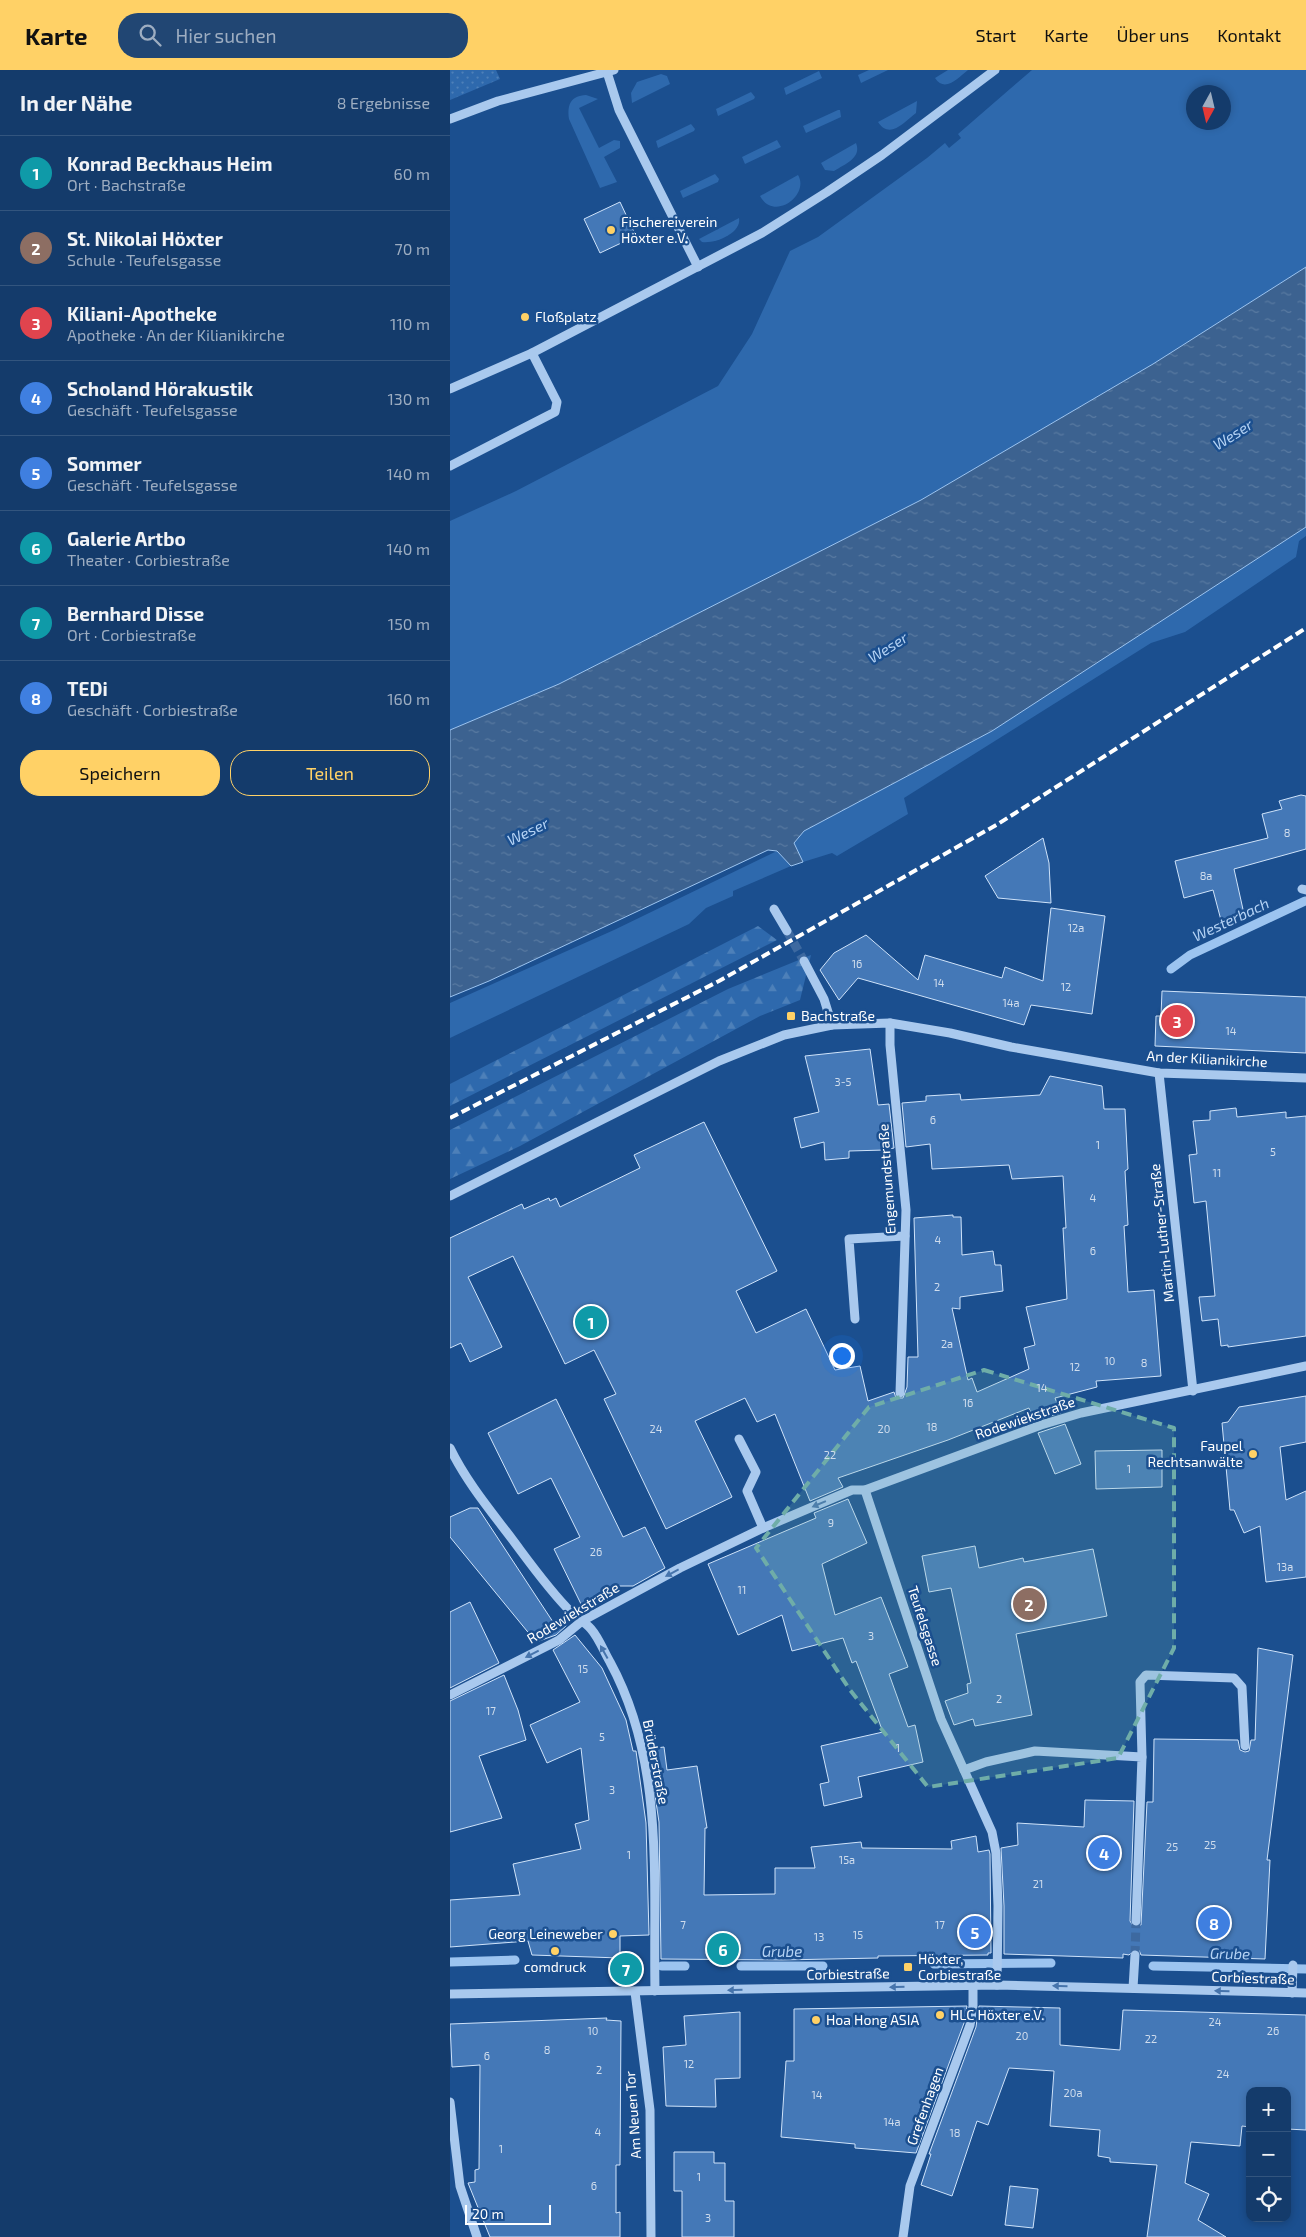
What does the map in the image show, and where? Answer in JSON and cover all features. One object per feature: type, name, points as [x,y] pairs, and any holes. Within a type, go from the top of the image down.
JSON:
[{"type":"street","points":[[450,389],[532,353],[762,232],[882,155],[995,70]]},
{"type":"street","points":[[450,119],[498,100],[611,71],[619,110],[698,267]]},
{"type":"street","points":[[450,466],[555,412],[557,402],[532,353]]},
{"type":"street","points":[[774,909],[787,931]]},
{"type":"street","points":[[804,961],[824,999],[832,1025]]},
{"type":"street","points":[[450,1196],[718,1061],[784,1035],[832,1025],[890,1023]]},
{"type":"street","name":"An der Kilianikirche","points":[[890,1023],[1159,1073],[1306,1078]]},
{"type":"street","name":"Engemundstraße","points":[[890,1023],[890,1045],[906,1210],[900,1393]]},
{"type":"street","name":"Martin-Luther-Straße","points":[[1159,1073],[1193,1391]]},
{"type":"street","points":[[855,1319],[849,1239],[905,1236]]},
{"type":"street","name":"Rodewiekstraße","points":[[450,1695],[559,1640],[582,1621],[763,1528],[852,1490],[865,1490],[1041,1425],[1122,1403],[1193,1391],[1306,1366]]},
{"type":"street","points":[[739,1439],[756,1472],[747,1491],[763,1528]]},
{"type":"street","name":"Brüderstraße","points":[[450,1448],[475,1490],[534,1568],[571,1612],[592,1630],[623,1686],[638,1729],[647,1773],[652,1817],[655,1864],[655,1991]]},
{"type":"street","name":"Teufelsgasse","points":[[865,1490],[941,1719],[993,1839],[998,1906],[997,1985]]},
{"type":"street","points":[[1136,1921],[1142,1757],[1140,1682],[1146,1675],[1234,1678],[1242,1687],[1245,1746]]},
{"type":"street","points":[[964,1770],[986,1762],[1035,1751],[1142,1757]]},
{"type":"street","points":[[1133,1988],[1135,1955]]},
{"type":"street","points":[[1292,1993],[1293,1969]]},
{"type":"street","name":"Corbiestraße","points":[[450,1994],[997,1985],[1306,1993]]},
{"type":"street","name":"Grefenhagen","points":[[903,2237],[910,2186],[970,2025],[973,2006],[973,1986]]},
{"type":"street","name":"Am Neuen Tor","points":[[635,1992],[650,2110],[651,2237]]},
{"type":"street","points":[[450,2102],[460,2186],[477,2237]]},
{"type":"highlighted area","points":[[984,1370],[1174,1428],[1174,1648],[1118,1758],[928,1787],[850,1690],[756,1548],[869,1407]]},
{"type":"green space","points":[[450,70],[496,70],[500,79],[450,100]]},
{"type":"green space","points":[[869,70],[888,70],[861,83],[858,75]]},
{"type":"green space","points":[[948,70],[968,70],[952,83],[943,84],[935,78]]},
{"type":"green space","points":[[1032,70],[1306,70],[1306,267],[1153,364],[921,500],[559,684],[450,730],[450,521],[516,491],[718,386],[752,334],[790,251],[818,237],[945,143],[949,148],[961,138],[958,134]]},
{"type":"green space","points":[[819,71],[822,78],[786,95],[784,88]]},
{"type":"green space","points":[[661,74],[667,76],[670,84],[632,103],[631,93],[637,82]]},
{"type":"green space","points":[[751,92],[755,97],[754,99],[718,116],[716,109]]},
{"type":"green space","points":[[586,95],[598,99],[579,108],[599,148],[614,140],[620,141],[620,148],[604,157],[617,182],[600,188],[569,119],[571,102],[577,97]]},
{"type":"green space","points":[[917,101],[916,113],[897,128],[887,129],[878,122]]},
{"type":"green space","points":[[840,110],[841,117],[806,133],[803,126]]},
{"type":"green space","points":[[691,124],[695,129],[694,131],[658,148],[656,141]]},
{"type":"green space","points":[[777,140],[781,147],[745,164],[742,157]]},
{"type":"green space","points":[[856,143],[857,153],[855,157],[834,171],[825,170],[821,163]]},
{"type":"green space","points":[[715,174],[719,179],[718,182],[683,198],[680,191]]},
{"type":"green space","points":[[798,175],[799,190],[789,203],[774,206],[766,203],[760,196]]},
{"type":"green space","points":[[739,218],[739,223],[732,233],[714,241],[702,242],[699,239]]},
{"type":"green space","points":[[1306,527],[1306,536],[1299,541],[1296,557],[1185,632],[1151,643],[904,798],[908,814],[837,856],[832,853],[803,862],[794,843],[804,831],[992,731]]},
{"type":"green space","points":[[777,851],[791,866],[733,891],[733,896],[706,908],[689,924],[450,1038],[450,1003],[614,930]]},
{"type":"green space","points":[[758,926],[777,940],[450,1106],[450,1084]]},
{"type":"green space","points":[[811,955],[800,1000],[760,1016],[520,1146],[450,1179],[450,1130],[728,989]]},
{"type":"water","name":"Weser","points":[[1306,267],[1306,527],[992,731],[804,831],[794,843],[803,862],[791,866],[777,851],[768,850],[489,981],[450,997],[450,730],[559,684],[921,500],[1153,364]]},
{"type":"building","name":"Fischereiverein Höxter e.V.","points":[[620,202],[636,236],[600,253],[584,219]]},
{"type":"building","points":[[1301,795],[1306,796],[1306,849],[1234,869],[1244,914],[1222,924],[1213,890],[1184,898],[1175,861],[1268,838],[1262,814],[1282,809],[1279,801]]},
{"type":"building","points":[[1043,838],[1049,863],[1051,903],[998,898],[985,876]]},
{"type":"building","points":[[1051,908],[1105,916],[1092,1014],[1031,1005],[1024,1025],[858,978],[839,1000],[820,970],[834,953],[866,935],[918,980],[925,955],[1002,978],[1005,967],[1043,981]]},
{"type":"building","points":[[1162,991],[1306,997],[1306,1053],[1155,1046],[1156,1016],[1161,1016]]},
{"type":"building","points":[[870,1049],[878,1105],[889,1104],[894,1148],[849,1151],[849,1158],[825,1160],[824,1142],[801,1148],[794,1118],[819,1112],[805,1056]]},
{"type":"building","points":[[1050,1076],[1102,1086],[1104,1109],[1125,1109],[1128,1169],[1125,1171],[1128,1225],[1124,1226],[1128,1292],[1154,1290],[1161,1376],[1096,1381],[1097,1387],[1055,1398],[1061,1413],[1034,1421],[1029,1408],[948,1440],[838,1478],[843,1487],[810,1501],[775,1414],[757,1422],[745,1398],[695,1421],[732,1497],[666,1529],[604,1399],[616,1394],[594,1350],[565,1364],[513,1256],[468,1277],[502,1347],[470,1362],[461,1343],[450,1348],[450,1238],[522,1204],[524,1209],[549,1198],[550,1201],[556,1198],[560,1207],[640,1168],[634,1155],[704,1122],[777,1271],[736,1291],[756,1333],[806,1309],[835,1370],[860,1366],[868,1401],[894,1392],[896,1398],[903,1398],[907,1387],[908,1357],[918,1357],[914,1218],[953,1215],[953,1217],[961,1217],[962,1255],[993,1251],[995,1265],[1001,1265],[1003,1291],[960,1297],[960,1309],[952,1308],[968,1380],[972,1378],[977,1392],[1029,1369],[1024,1348],[1035,1345],[1026,1307],[1067,1299],[1063,1228],[1066,1228],[1063,1176],[1012,1179],[1009,1165],[932,1169],[930,1144],[906,1147],[902,1103],[926,1101],[926,1096],[960,1094],[961,1100],[1040,1095]]},
{"type":"building","points":[[1236,1108],[1237,1117],[1286,1112],[1286,1118],[1306,1116],[1306,1336],[1228,1347],[1228,1345],[1221,1346],[1218,1319],[1202,1321],[1199,1297],[1215,1296],[1206,1201],[1194,1203],[1189,1155],[1197,1154],[1193,1121],[1210,1120],[1210,1111]]},
{"type":"building","name":"Faupel Rechtsanwälte","points":[[1306,1396],[1306,1442],[1280,1447],[1286,1500],[1306,1491],[1306,1577],[1266,1582],[1260,1526],[1244,1533],[1234,1510],[1230,1510],[1222,1423],[1228,1422],[1239,1407]]},
{"type":"building","points":[[556,1399],[623,1537],[645,1527],[665,1568],[633,1586],[616,1586],[581,1604],[554,1549],[580,1537],[551,1478],[518,1494],[488,1433]]},
{"type":"building","points":[[1065,1424],[1081,1464],[1055,1474],[1038,1433]]},
{"type":"building","points":[[1162,1450],[1162,1487],[1096,1489],[1095,1451]]},
{"type":"building","points":[[848,1499],[867,1543],[822,1564],[835,1615],[881,1597],[908,1667],[889,1674],[908,1727],[915,1725],[923,1762],[858,1777],[862,1797],[824,1806],[820,1784],[829,1782],[821,1746],[883,1732],[856,1661],[852,1663],[843,1638],[792,1651],[782,1615],[738,1635],[708,1564],[816,1518],[814,1513]]},
{"type":"building","points":[[470,1508],[478,1508],[555,1625],[563,1620],[567,1625],[556,1635],[536,1642],[450,1537],[450,1517]]},
{"type":"building","points":[[975,1546],[979,1568],[1023,1558],[1024,1562],[1093,1549],[1107,1616],[1016,1634],[1032,1715],[975,1726],[973,1719],[954,1725],[945,1701],[968,1693],[967,1684],[971,1683],[951,1588],[929,1592],[922,1556]]},
{"type":"building","points":[[470,1602],[499,1663],[450,1688],[450,1612]]},
{"type":"building","points":[[575,1635],[602,1668],[626,1720],[633,1751],[636,1751],[646,1823],[649,1935],[620,1936],[620,1958],[532,1955],[528,1941],[450,1947],[450,1900],[520,1895],[513,1864],[581,1849],[575,1824],[589,1820],[581,1748],[547,1763],[530,1725],[580,1702],[553,1650]]},
{"type":"building","points":[[1258,1648],[1293,1655],[1267,1860],[1270,1860],[1265,1959],[1141,1955],[1139,1950],[1135,1949],[1129,1955],[1123,1954],[1123,1958],[1004,1954],[1001,1848],[1018,1845],[1017,1823],[1084,1827],[1085,1800],[1134,1801],[1130,1921],[1133,1926],[1141,1925],[1147,1802],[1153,1802],[1154,1739],[1238,1740],[1240,1750],[1249,1751],[1251,1740],[1255,1740]]},
{"type":"building","points":[[504,1675],[518,1710],[526,1740],[479,1756],[502,1818],[450,1832],[450,1701]]},
{"type":"building","points":[[664,1747],[667,1770],[697,1766],[707,1828],[705,1828],[704,1895],[775,1894],[775,1868],[815,1868],[811,1847],[861,1842],[862,1848],[952,1849],[951,1841],[976,1836],[978,1852],[989,1850],[990,1854],[991,1953],[988,1953],[988,1955],[878,1956],[878,1958],[782,1960],[661,1959],[659,1822],[648,1749]]},
{"type":"building","points":[[967,2006],[964,2023],[916,2153],[855,2148],[855,2144],[781,2137],[786,2061],[794,2061],[794,2009]]},
{"type":"building","points":[[979,2006],[1060,2008],[1060,2045],[1120,2050],[1123,2010],[1306,2015],[1306,2130],[1291,2129],[1291,2087],[1246,2087],[1246,2126],[1242,2126],[1240,2146],[1191,2142],[1185,2183],[1209,2194],[1198,2220],[1226,2237],[1147,2237],[1157,2165],[1110,2162],[1110,2158],[1098,2156],[1100,2130],[1050,2126],[1054,2071],[1009,2068],[988,2125],[977,2121],[952,2196],[921,2185],[931,2154],[929,2154],[976,2027]]},
{"type":"building","points":[[740,2012],[740,2078],[715,2079],[716,2107],[666,2106],[663,2047],[686,2045],[684,2016]]},
{"type":"building","points":[[607,2018],[606,2020],[621,2021],[620,2165],[616,2165],[616,2213],[620,2212],[620,2237],[490,2237],[468,2183],[475,2182],[475,2170],[479,2169],[480,2065],[452,2067],[450,2024]]},
{"type":"building","points":[[674,2152],[714,2152],[714,2163],[725,2163],[725,2201],[734,2201],[734,2237],[682,2237],[682,2191],[674,2191]]},
{"type":"building","points":[[1010,2186],[1038,2189],[1033,2228],[1005,2225]]},
{"type":"waterway","name":"Westerbach","points":[[1171,969],[1190,955],[1305,901]]},
{"type":"waterway","name":"Grube","points":[[450,1962],[515,1960]]},
{"type":"waterway","name":"Grube","points":[[934,1964],[1051,1963]]},
{"type":"waterway","name":"Grube","points":[[662,1966],[685,1966]]},
{"type":"waterway","name":"Grube","points":[[741,1966],[823,1966]]},
{"type":"waterway","name":"Grube","points":[[1153,1966],[1306,1969]]},
{"type":"tunnel","points":[[787,931],[804,961]]},
{"type":"tunnel","points":[[1135,1955],[1136,1921]]},
{"type":"railway","points":[[450,1118],[719,981],[998,824],[1306,628]]},
{"type":"place","name":"Fischereiverein Höxter e.V.","points":[[611,230]]},
{"type":"place","name":"Floßplatz","points":[[525,317]]},
{"type":"place","name":"Bachstraße","points":[[791,1016]]},
{"type":"place","name":"Kiliani-Apotheke","points":[[1177,1021]]},
{"type":"place","name":"Konrad Beckhaus Heim","points":[[591,1322]]},
{"type":"place","name":"Faupel Rechtsanwälte","points":[[1253,1454]]},
{"type":"place","name":"St. Nikolai Höxter","points":[[1029,1604]]},
{"type":"place","name":"Scholand Hörakustik","points":[[1104,1853]]},
{"type":"place","name":"TEDi","points":[[1214,1923]]},
{"type":"place","name":"Sommer","points":[[975,1932]]},
{"type":"place","name":"Georg Leineweber","points":[[613,1934]]},
{"type":"place","name":"Galerie Artbo","points":[[723,1949]]},
{"type":"place","name":"comdruck","points":[[555,1951]]},
{"type":"place","name":"Höxter, Corbiestraße","points":[[908,1967]]},
{"type":"place","name":"Bernhard Disse","points":[[626,1969]]},
{"type":"place","name":"HLC Höxter e.V.","points":[[940,2015]]},
{"type":"place","name":"Hoa Hong ASIA","points":[[816,2020]]}]
